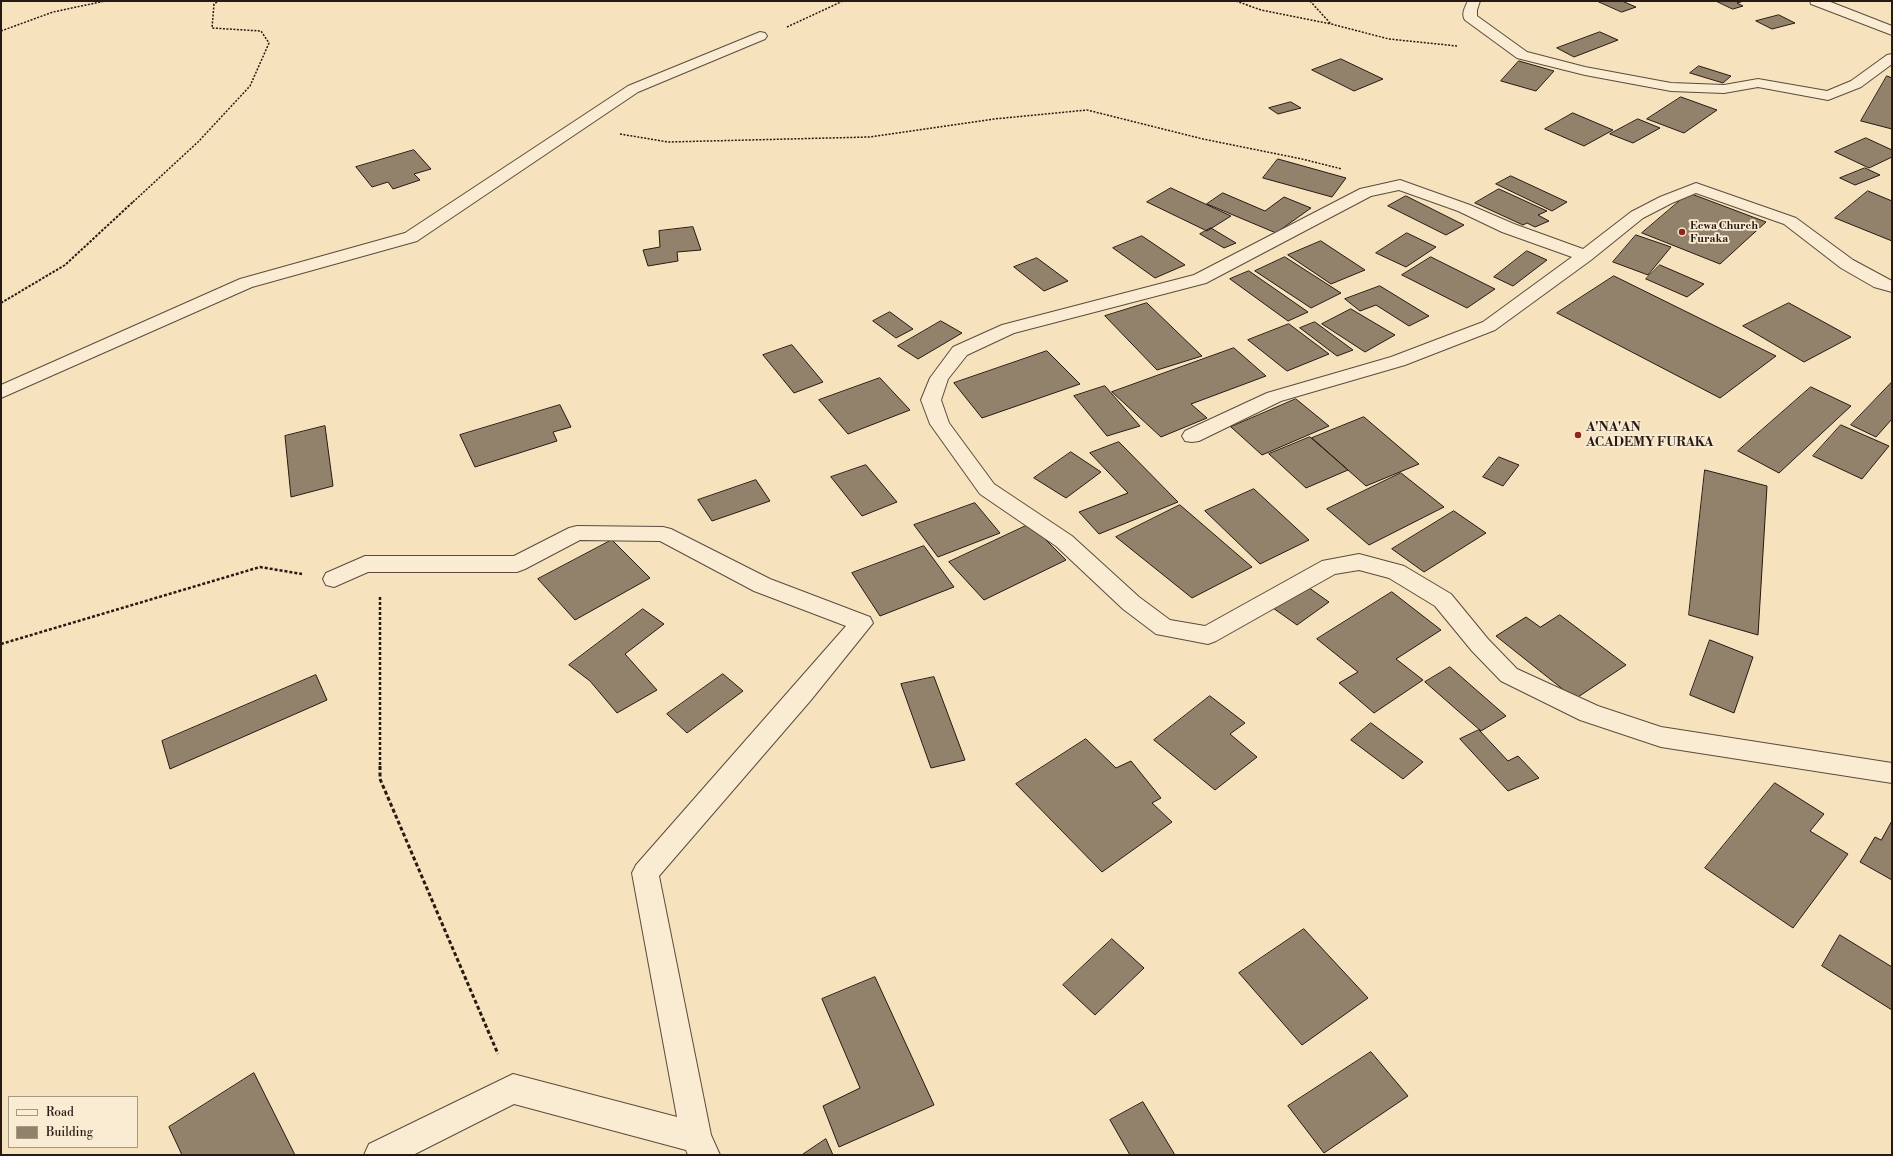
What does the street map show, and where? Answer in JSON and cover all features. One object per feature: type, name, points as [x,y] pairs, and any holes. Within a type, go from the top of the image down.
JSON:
[{"type":"street","points":[[1474,1],[1470,10],[1470,17],[1522,55],[1585,71],[1671,87],[1724,89],[1758,83],[1828,96],[1856,84],[1892,58]]},
{"type":"street","points":[[1816,1],[1892,31]]},
{"type":"street","points":[[1,392],[246,283],[411,237],[633,89],[760,36]]},
{"type":"street","points":[[1585,256],[1552,242],[1508,228],[1464,208],[1400,185],[1366,192],[1200,279],[1008,329],[960,351],[939,378],[931,400],[940,424],[987,489],[1064,541],[1131,603],[1164,628],[1208,635],[1330,567],[1359,562],[1396,572],[1443,600],[1480,645],[1509,675],[1589,713],[1661,737],[1892,773]]},
{"type":"street","points":[[1192,436],[1274,397],[1398,361],[1489,326],[1585,256],[1637,215],[1666,200],[1696,188],[1790,222],[1847,264],[1880,283],[1892,287]]},
{"type":"street","points":[[334,579],[365,564],[517,564],[577,533],[663,534],[762,585],[862,623],[804,693],[646,873],[700,1146],[513,1089],[380,1155]]},
{"type":"path","points":[[1,31],[53,12],[105,1]]},
{"type":"path","points":[[1,303],[65,265],[198,142],[250,86],[269,43],[261,31],[212,28],[214,4],[219,1]]},
{"type":"path","points":[[760,36],[790,25],[843,1]]},
{"type":"path","points":[[1236,1],[1262,10],[1331,24],[1389,39],[1460,46]]},
{"type":"path","points":[[1310,1],[1331,24]]},
{"type":"path","points":[[572,130],[607,132],[668,142],[869,137],[994,119],[1087,110],[1203,139],[1302,159],[1400,185]]},
{"type":"path","points":[[1,644],[260,567],[380,587],[380,779],[513,1089]]},
{"type":"building","points":[[1597,1],[1622,1],[1636,7],[1622,12]]},
{"type":"building","points":[[1716,1],[1744,1],[1737,3],[1743,6],[1733,9]]},
{"type":"building","points":[[1779,15],[1795,23],[1772,29],[1756,21]]},
{"type":"building","points":[[1600,32],[1618,40],[1574,57],[1557,48]]},
{"type":"building","points":[[1341,59],[1383,79],[1354,91],[1312,70]]},
{"type":"building","points":[[1519,61],[1554,71],[1536,91],[1501,81]]},
{"type":"building","points":[[1699,66],[1731,76],[1723,83],[1690,73]]},
{"type":"building","points":[[1887,76],[1892,78],[1892,129],[1861,121]]},
{"type":"building","points":[[1681,97],[1717,110],[1684,133],[1647,119]]},
{"type":"building","points":[[1291,102],[1301,108],[1278,114],[1269,108]]},
{"type":"building","points":[[1573,113],[1613,130],[1584,146],[1545,129]]},
{"type":"building","points":[[1638,119],[1660,128],[1633,143],[1610,134]]},
{"type":"building","points":[[1866,138],[1892,150],[1892,157],[1869,168],[1835,152]]},
{"type":"building","points":[[414,150],[431,169],[414,174],[420,180],[393,189],[388,182],[372,187],[356,167]]},
{"type":"building","points":[[1278,159],[1346,178],[1332,197],[1263,178]]},
{"type":"building","points":[[1865,168],[1880,175],[1855,185],[1840,178]]},
{"type":"building","points":[[1511,176],[1567,202],[1552,211],[1496,184]]},
{"type":"building","points":[[1171,188],[1231,216],[1207,231],[1147,202]]},
{"type":"building","points":[[1499,189],[1547,211],[1538,215],[1549,221],[1535,227],[1527,223],[1523,225],[1475,203]]},
{"type":"building","points":[[1868,191],[1892,201],[1892,241],[1835,218]]},
{"type":"building","points":[[1223,193],[1265,211],[1284,197],[1311,208],[1276,233],[1207,204]]},
{"type":"building","points":[[1689,193],[1766,222],[1720,264],[1642,233]]},
{"type":"building","points":[[1406,196],[1464,225],[1446,235],[1388,206]]},
{"type":"building","points":[[693,227],[701,250],[677,252],[678,261],[648,266],[643,250],[660,247],[659,231]]},
{"type":"building","points":[[1211,228],[1236,243],[1224,248],[1200,234]]},
{"type":"building","points":[[1407,233],[1436,247],[1406,267],[1376,253]]},
{"type":"building","points":[[1636,235],[1671,247],[1648,275],[1613,262]]},
{"type":"building","points":[[1142,236],[1185,265],[1155,278],[1113,248]]},
{"type":"building","points":[[1321,241],[1365,270],[1331,284],[1288,255]]},
{"type":"building","points":[[1527,251],[1547,260],[1513,286],[1494,277]]},
{"type":"building","points":[[1285,257],[1341,293],[1311,308],[1255,271]]},
{"type":"building","points":[[1431,257],[1495,289],[1467,308],[1402,275]]},
{"type":"building","points":[[1037,258],[1068,281],[1044,291],[1014,267]]},
{"type":"building","points":[[1660,265],[1704,284],[1687,297],[1646,279]]},
{"type":"building","points":[[1249,271],[1308,312],[1288,321],[1230,279]]},
{"type":"building","points":[[1614,276],[1776,356],[1720,398],[1557,313]]},
{"type":"building","points":[[1380,286],[1429,316],[1409,326],[1376,305],[1360,311],[1345,299]]},
{"type":"building","points":[[1147,303],[1202,356],[1157,370],[1105,316]]},
{"type":"building","points":[[1789,303],[1851,337],[1804,362],[1743,326]]},
{"type":"building","points":[[1351,309],[1395,335],[1365,352],[1322,324]]},
{"type":"building","points":[[890,312],[913,329],[896,338],[873,321]]},
{"type":"building","points":[[941,321],[962,333],[918,359],[898,346]]},
{"type":"building","points":[[1315,322],[1353,350],[1337,356],[1300,328]]},
{"type":"building","points":[[1289,324],[1329,354],[1287,371],[1248,340]]},
{"type":"building","points":[[792,345],[823,382],[794,393],[763,355]]},
{"type":"building","points":[[1234,348],[1266,376],[1191,404],[1207,418],[1161,437],[1112,392]]},
{"type":"building","points":[[1047,351],[1080,384],[982,418],[954,383]]},
{"type":"building","points":[[880,378],[910,410],[848,434],[819,400]]},
{"type":"building","points":[[1892,382],[1892,419],[1876,437],[1851,425]]},
{"type":"building","points":[[1105,386],[1140,426],[1107,436],[1074,396]]},
{"type":"building","points":[[1811,387],[1851,406],[1779,473],[1738,451]]},
{"type":"building","points":[[1296,399],[1329,426],[1262,455],[1231,427]]},
{"type":"building","points":[[560,405],[571,427],[553,432],[557,441],[475,467],[460,435]]},
{"type":"building","points":[[1364,417],[1419,464],[1366,486],[1312,438]]},
{"type":"building","points":[[1841,425],[1889,446],[1862,479],[1813,456]]},
{"type":"building","points":[[325,426],[333,486],[291,497],[285,436]]},
{"type":"building","points":[[1310,437],[1348,470],[1306,488],[1269,454]]},
{"type":"building","points":[[1119,442],[1178,502],[1099,534],[1079,512],[1128,493],[1090,453]]},
{"type":"building","points":[[1071,452],[1101,472],[1066,498],[1034,478]]},
{"type":"building","points":[[1499,457],[1519,465],[1503,486],[1483,477]]},
{"type":"building","points":[[866,465],[897,502],[862,516],[831,477]]},
{"type":"building","points":[[1705,470],[1767,486],[1758,635],[1689,615]]},
{"type":"building","points":[[1401,473],[1444,507],[1369,545],[1327,509]]},
{"type":"building","points":[[756,480],[770,501],[712,521],[698,500]]},
{"type":"building","points":[[1254,489],[1309,540],[1260,564],[1205,511]]},
{"type":"building","points":[[975,503],[1000,533],[938,557],[914,525]]},
{"type":"building","points":[[1180,505],[1252,567],[1192,598],[1116,537]]},
{"type":"building","points":[[1454,511],[1486,533],[1424,572],[1392,549]]},
{"type":"building","points":[[1030,524],[1066,560],[984,600],[949,562]]},
{"type":"building","points":[[612,540],[650,578],[575,620],[538,579]]},
{"type":"building","points":[[924,546],[954,587],[880,616],[852,573]]},
{"type":"building","points":[[1305,585],[1329,602],[1297,625],[1273,608]]},
{"type":"building","points":[[1392,592],[1441,630],[1396,659],[1423,680],[1374,713],[1339,683],[1358,672],[1317,639]]},
{"type":"building","points":[[643,609],[664,624],[625,654],[657,690],[617,713],[590,681],[569,665]]},
{"type":"building","points":[[1560,615],[1626,665],[1575,699],[1496,636],[1526,617],[1540,627]]},
{"type":"building","points":[[1710,640],[1753,657],[1734,713],[1690,695]]},
{"type":"building","points":[[1450,667],[1506,716],[1481,731],[1425,682]]},
{"type":"building","points":[[723,674],[743,691],[687,733],[667,714]]},
{"type":"building","points":[[316,675],[327,700],[170,769],[162,741]]},
{"type":"building","points":[[934,677],[965,760],[931,768],[901,684]]},
{"type":"building","points":[[1210,696],[1245,723],[1230,734],[1257,757],[1215,790],[1154,740]]},
{"type":"building","points":[[1371,723],[1423,762],[1403,779],[1351,740]]},
{"type":"building","points":[[1479,730],[1508,761],[1518,756],[1539,778],[1508,791],[1460,739]]},
{"type":"building","points":[[1086,739],[1116,768],[1131,761],[1161,798],[1152,803],[1172,822],[1102,872],[1016,784]]},
{"type":"building","points":[[1775,783],[1824,814],[1810,831],[1848,854],[1793,928],[1705,868]]},
{"type":"building","points":[[1892,821],[1892,880],[1860,862],[1875,837],[1881,840]]},
{"type":"building","points":[[1304,929],[1368,998],[1302,1045],[1239,973]]},
{"type":"building","points":[[1840,935],[1892,967],[1892,1010],[1822,966]]},
{"type":"building","points":[[1112,939],[1144,968],[1095,1015],[1063,985]]},
{"type":"building","points":[[875,977],[934,1105],[839,1147],[823,1106],[860,1088],[822,999]]},
{"type":"building","points":[[1371,1052],[1408,1096],[1324,1153],[1288,1106]]},
{"type":"building","points":[[254,1073],[295,1155],[182,1155],[169,1127]]},
{"type":"building","points":[[1143,1102],[1175,1155],[1130,1155],[1110,1120]]},
{"type":"building","points":[[826,1139],[833,1155],[802,1155]]},
{"type":"place","name":"Ecwa Church Furaka","points":[[1682,232]]},
{"type":"place","name":"A'NA'AN ACADEMY FURAKA","points":[[1578,435]]}]
